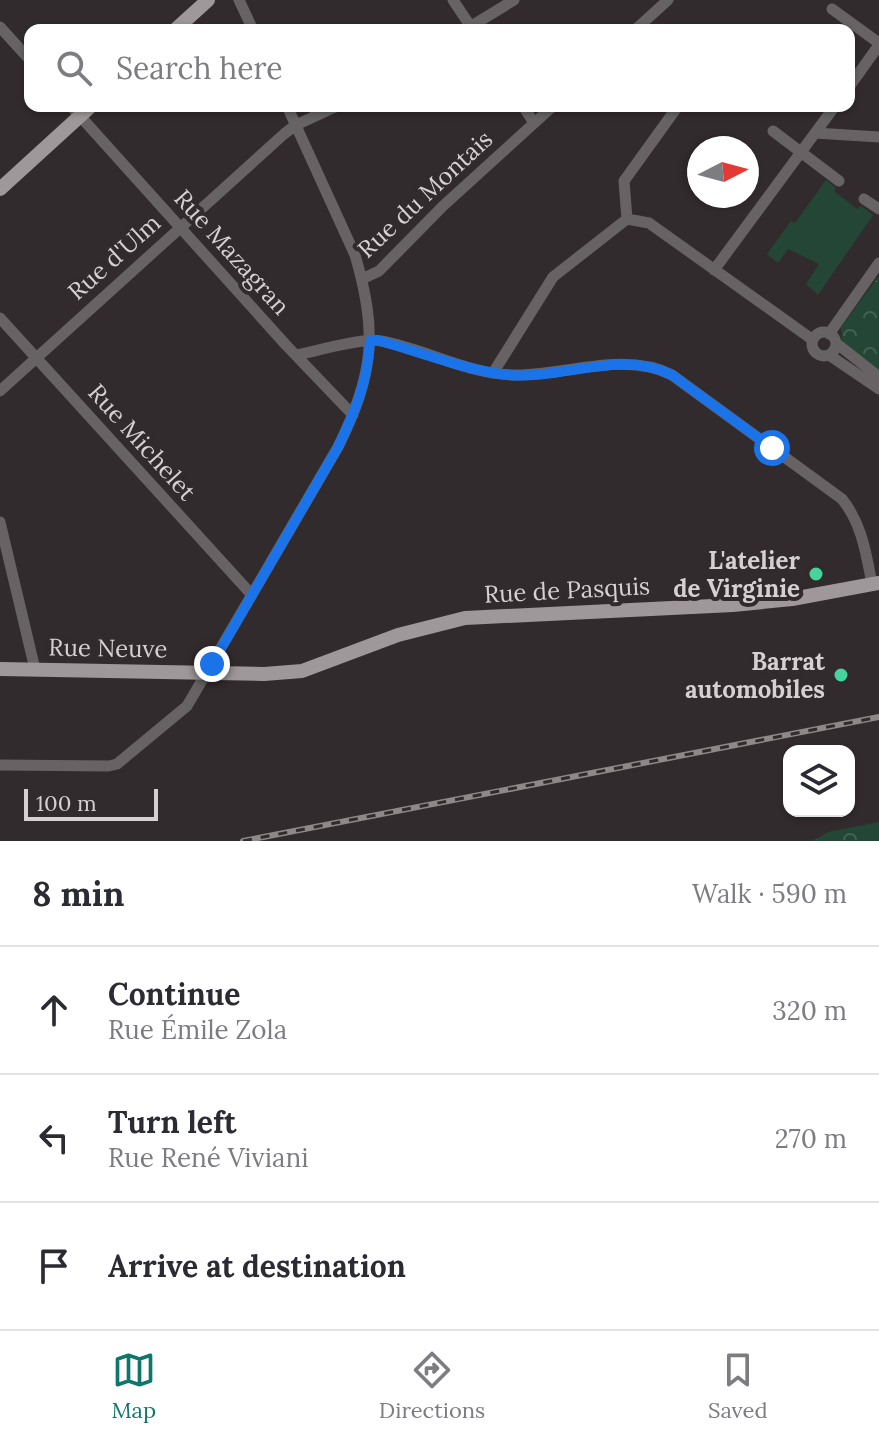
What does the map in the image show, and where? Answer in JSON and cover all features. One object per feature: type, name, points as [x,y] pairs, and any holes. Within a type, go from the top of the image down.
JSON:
[{"type":"main road","points":[[182,24],[208,0]]},
{"type":"main road","points":[[0,189],[78,112]]},
{"type":"main road","name":"Rue de Pasquis","points":[[264,674],[302,671],[398,635],[465,618],[733,605],[792,599],[876,583]]},
{"type":"main road","name":"Rue Neuve","points":[[0,669],[264,674]]},
{"type":"street","points":[[239,0],[250,24]]},
{"type":"street","points":[[453,0],[466,24]]},
{"type":"street","points":[[477,24],[514,0]]},
{"type":"street","points":[[642,24],[668,0]]},
{"type":"street","points":[[832,9],[852,24]]},
{"type":"street","points":[[855,26],[879,44],[855,78]]},
{"type":"street","points":[[0,27],[24,53]]},
{"type":"street","name":"Rue Mazagran","points":[[84,112],[180,227],[353,415]]},
{"type":"street","points":[[0,765],[117,764],[187,706],[353,415],[366,377],[370,341],[362,279],[355,255],[290,112]]},
{"type":"street","name":"Rue d'Ulm","points":[[0,391],[296,125],[324,112]]},
{"type":"street","points":[[527,112],[534,123]]},
{"type":"street","name":"Rue du Montais","points":[[362,279],[379,271],[443,206],[546,112]]},
{"type":"street","points":[[627,219],[624,181],[674,112]]},
{"type":"street","points":[[714,270],[831,112]]},
{"type":"street","points":[[773,131],[839,181]]},
{"type":"street","points":[[815,133],[879,137]]},
{"type":"street","points":[[864,199],[879,209]]},
{"type":"street","points":[[493,373],[553,277],[627,219],[649,223],[813,340],[815,352],[821,356],[829,355],[834,350],[832,339],[879,263]]},
{"type":"street","name":"Rue Michelet","points":[[0,318],[252,595]]},
{"type":"street","points":[[813,340],[821,333],[832,339],[879,377]]},
{"type":"street","points":[[297,355],[377,340],[493,373],[520,375],[629,365],[654,366],[672,375],[842,499],[853,513],[862,534],[876,583]]},
{"type":"street","points":[[829,355],[879,389]]},
{"type":"street","points":[[0,522],[35,669]]},
{"type":"green space","points":[[826,180],[836,188],[834,191],[857,209],[861,206],[873,215],[818,295],[806,284],[819,264],[788,249],[778,263],[767,254],[791,221],[795,223]]},
{"type":"green space","points":[[879,276],[879,371],[842,341],[841,327]]},
{"type":"green space","points":[[879,822],[879,841],[813,841],[828,832]]},
{"type":"railway","points":[[243,841],[879,717]]},
{"type":"place","name":"L'atelier de Virginie","points":[[816,574]]},
{"type":"place","name":"Barrat automobiles","points":[[841,675]]},
{"type":"route","points":[[212,664],[338,447],[366,377],[370,341],[377,340],[507,375],[629,365],[654,366],[672,375],[772,448]]}]
